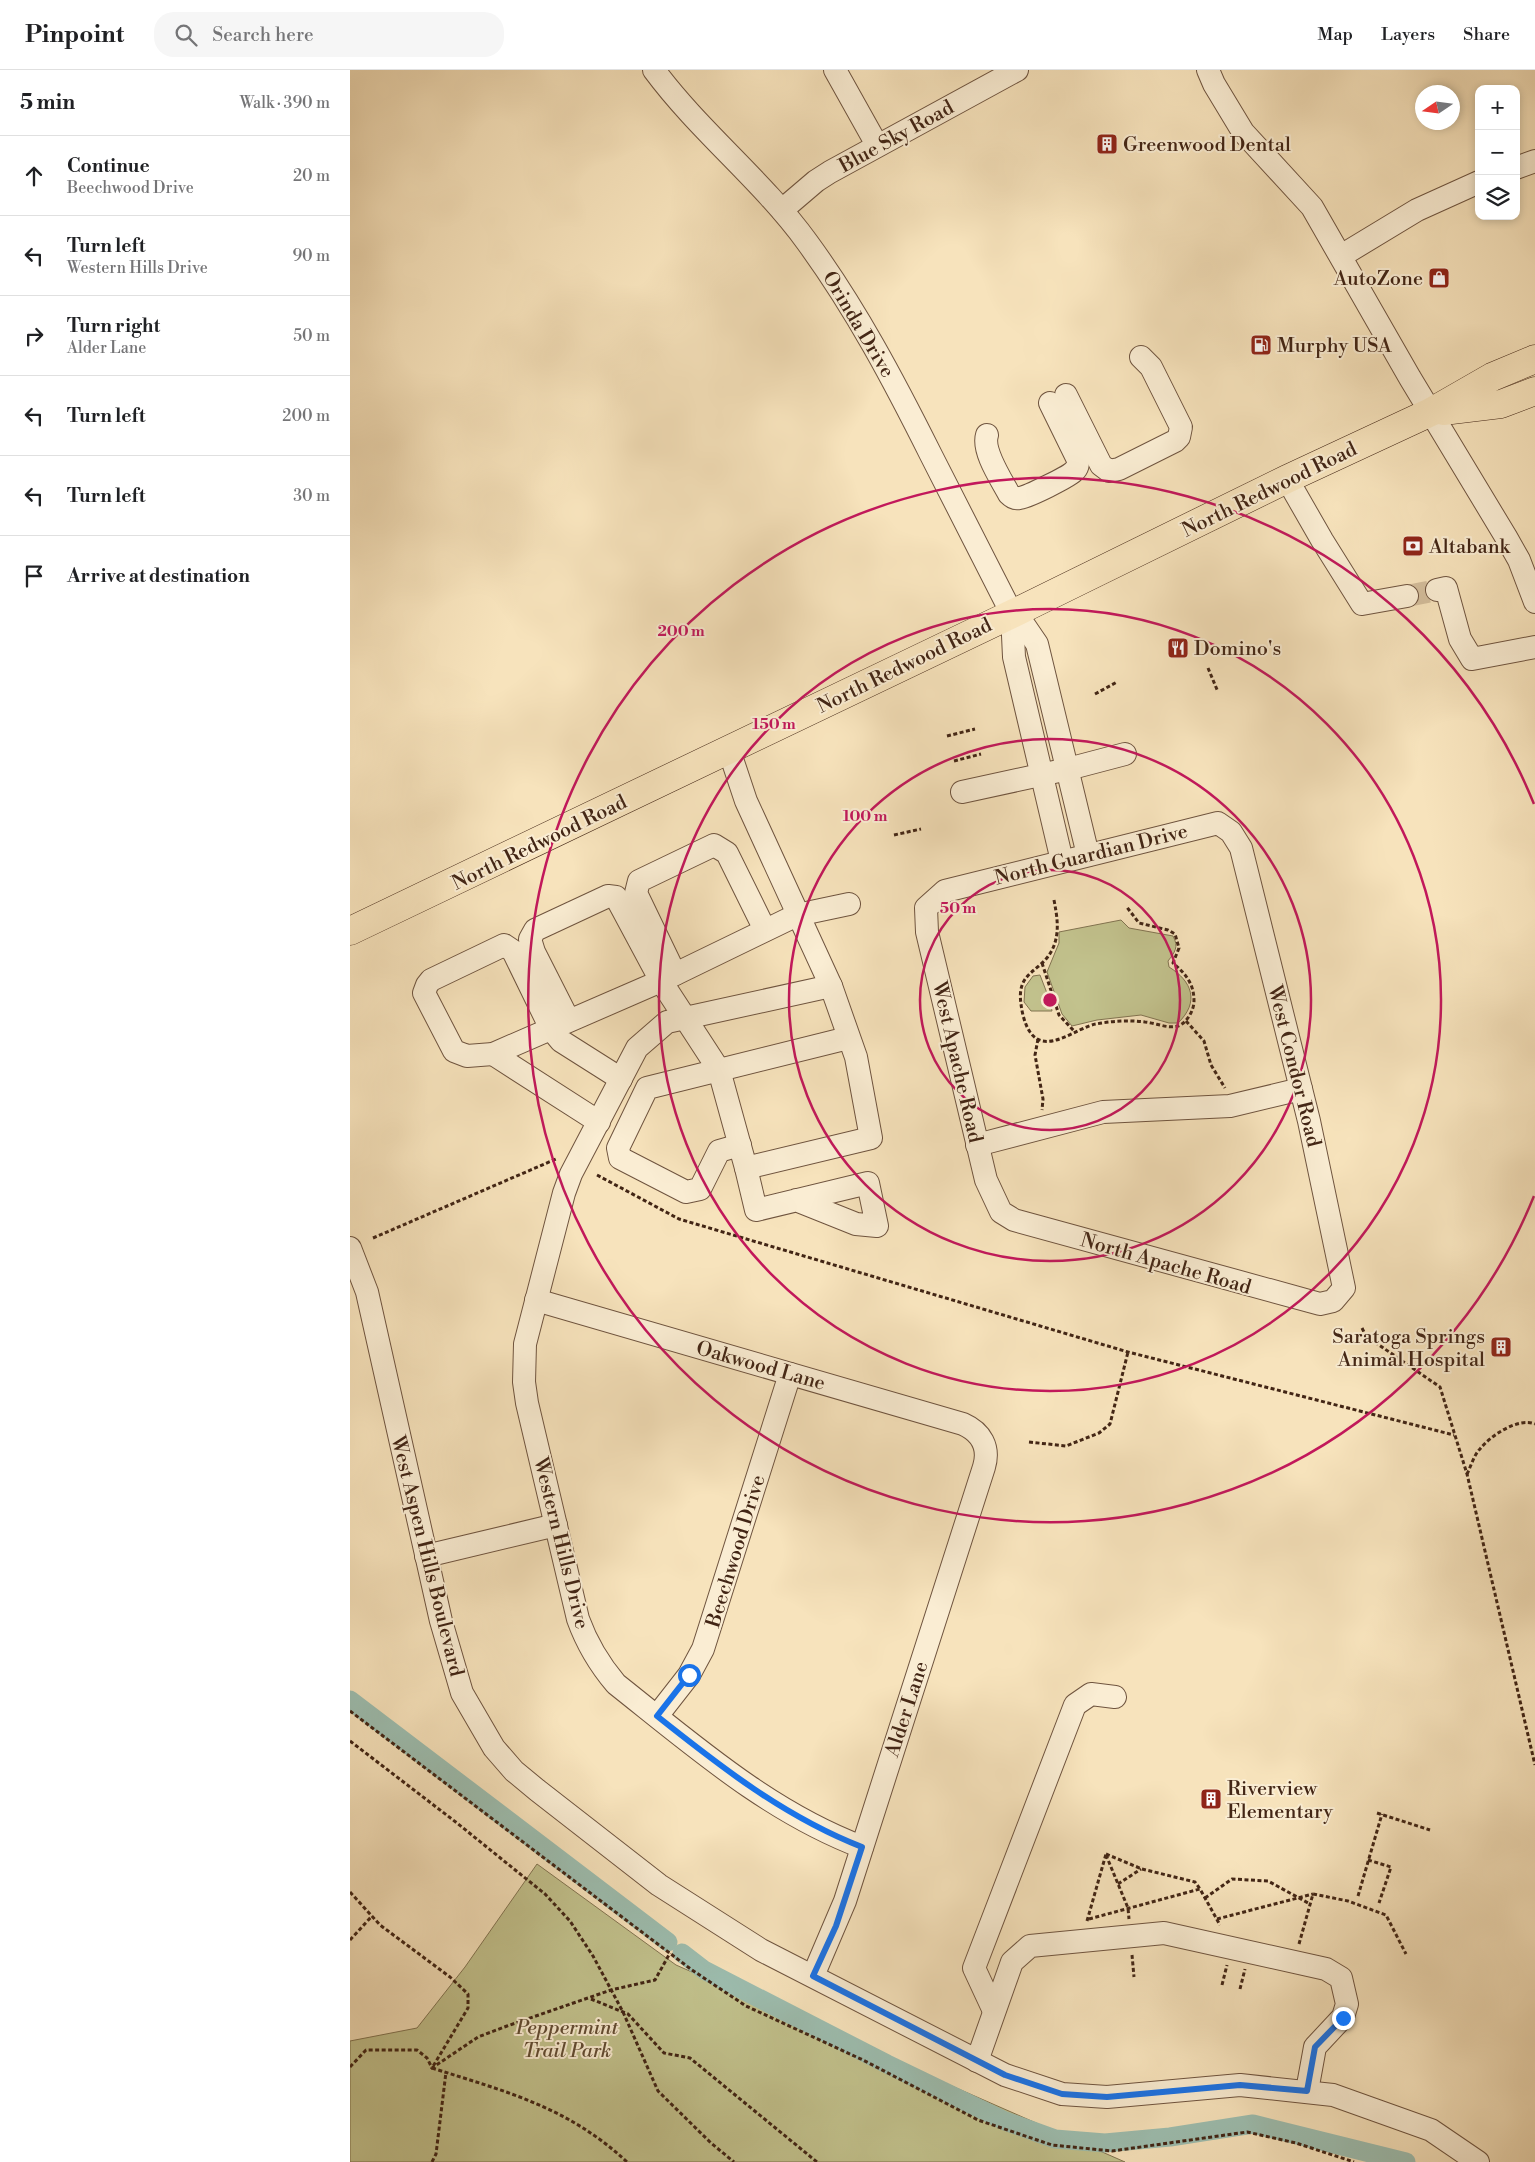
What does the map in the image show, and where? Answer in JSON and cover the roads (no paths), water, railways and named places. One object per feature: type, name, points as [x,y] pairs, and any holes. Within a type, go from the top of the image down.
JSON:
[{"type":"main road","points":[[1431,412],[1492,377],[1535,359]]},
{"type":"main road","points":[[1431,412],[1501,404],[1535,391]]},
{"type":"main road","name":"North Redwood Road","points":[[350,931],[1431,412]]},
{"type":"street","name":"Orinda Drive","points":[[654,70],[686,110],[782,210],[832,276],[865,328],[890,374],[1012,614]]},
{"type":"street","points":[[835,70],[877,145]]},
{"type":"street","name":"Blue Sky Road","points":[[782,210],[816,181],[991,76],[1017,70]]},
{"type":"street","points":[[1208,70],[1214,84],[1243,132],[1312,207],[1431,412],[1506,536],[1535,602]]},
{"type":"street","points":[[1520,167],[1535,161]]},
{"type":"street","points":[[1341,256],[1417,210],[1475,184]]},
{"type":"street","points":[[987,435],[985,443],[988,451],[1012,497],[1016,498],[1025,497],[1072,473],[1078,465],[1058,399],[1101,466],[1109,471],[1119,469],[1175,441],[1180,432],[1180,427],[1151,367],[1141,356]]},
{"type":"street","points":[[1288,479],[1322,540],[1362,604],[1407,596]]},
{"type":"street","points":[[1437,590],[1446,588],[1460,639],[1472,659],[1535,647]]},
{"type":"street","points":[[1012,614],[1022,622],[1037,644],[1088,854]]},
{"type":"street","points":[[1012,614],[1014,657],[1062,861]]},
{"type":"street","points":[[729,750],[746,801],[830,986],[856,1057],[871,1138],[746,1168]]},
{"type":"street","points":[[962,792],[1068,770],[1125,754]]},
{"type":"street","name":"North Guardian Drive","points":[[926,908],[945,891],[1088,854],[1218,823],[1232,832]]},
{"type":"street","name":"West Condor Road","points":[[1232,832],[1241,848],[1301,1089],[1344,1288],[1334,1301]]},
{"type":"street","points":[[765,930],[727,853],[714,845],[639,881],[636,893],[684,1018],[719,1070],[756,1210],[796,1200]]},
{"type":"street","points":[[621,1079],[561,1041],[560,1025],[530,939],[535,930],[608,896],[616,897],[668,978]]},
{"type":"street","points":[[560,1025],[513,951],[504,945],[431,980],[426,986],[424,993],[454,1051],[467,1056],[494,1054],[668,978],[797,915],[849,904]]},
{"type":"street","name":"West Apache Road","points":[[926,908],[927,932],[977,1145],[986,1180],[1001,1212]]},
{"type":"street","name":"Western Hills Drive","points":[[830,986],[667,1022],[637,1048],[599,1122],[568,1161],[564,1193],[525,1344],[524,1382],[527,1403],[578,1619],[591,1649],[616,1684],[716,1763],[762,1795],[811,1825],[862,1847]]},
{"type":"street","points":[[740,1145],[719,1151],[700,1189],[686,1192],[620,1158],[618,1148],[647,1088],[848,1038]]},
{"type":"street","points":[[494,1054],[599,1122]]},
{"type":"street","points":[[977,1145],[1103,1112],[1230,1106],[1301,1089]]},
{"type":"street","name":"North Apache Road","points":[[1001,1212],[1014,1220],[1304,1301],[1320,1304],[1334,1301]]},
{"type":"street","name":"West Aspen Hills Boulevard","points":[[350,1248],[367,1292],[441,1621],[462,1693],[494,1748],[514,1771],[659,1885],[761,1950],[1005,2075],[1062,2094],[1107,2097],[1240,2085],[1333,2095],[1431,2130],[1478,2162]]},
{"type":"street","name":"Oakwood Lane","points":[[536,1300],[963,1424],[970,1427],[982,1439]]},
{"type":"street","name":"Beechwood Drive","points":[[657,1716],[685,1681],[703,1649],[790,1374]]},
{"type":"street","name":"Alder Lane","points":[[813,1976],[836,1926],[984,1467],[986,1453],[982,1439]]},
{"type":"street","points":[[426,1556],[556,1525]]},
{"type":"street","points":[[994,2011],[974,1968],[1068,1723],[1075,1705],[1090,1694],[1115,1697]]},
{"type":"street","points":[[977,2061],[1012,1962],[1030,1946],[1164,1933],[1326,1969],[1341,1978],[1347,2004],[1343,2018],[1315,2047],[1307,2091]]},
{"type":"waterway","points":[[350,1700],[668,1942]]},
{"type":"waterway","points":[[682,1953],[704,1970],[887,2064],[1005,2121],[1055,2139],[1105,2143],[1170,2137],[1253,2124],[1406,2162]]},
{"type":"tunnel","points":[[1407,596],[1437,590]]},
{"type":"place","name":"Greenwood Dental","points":[[1107,144]]},
{"type":"place","name":"AutoZone","points":[[1439,278]]},
{"type":"place","name":"Murphy USA","points":[[1261,345]]},
{"type":"place","name":"Altabank","points":[[1413,546]]},
{"type":"place","name":"Domino's","points":[[1178,648]]},
{"type":"place","name":"Saratoga Springs Animal Hospital","points":[[1501,1347]]},
{"type":"place","name":"Riverview Elementary","points":[[1211,1799]]},
{"type":"park label","name":"Peppermint Trail Park","points":[[567,2038]]}]
